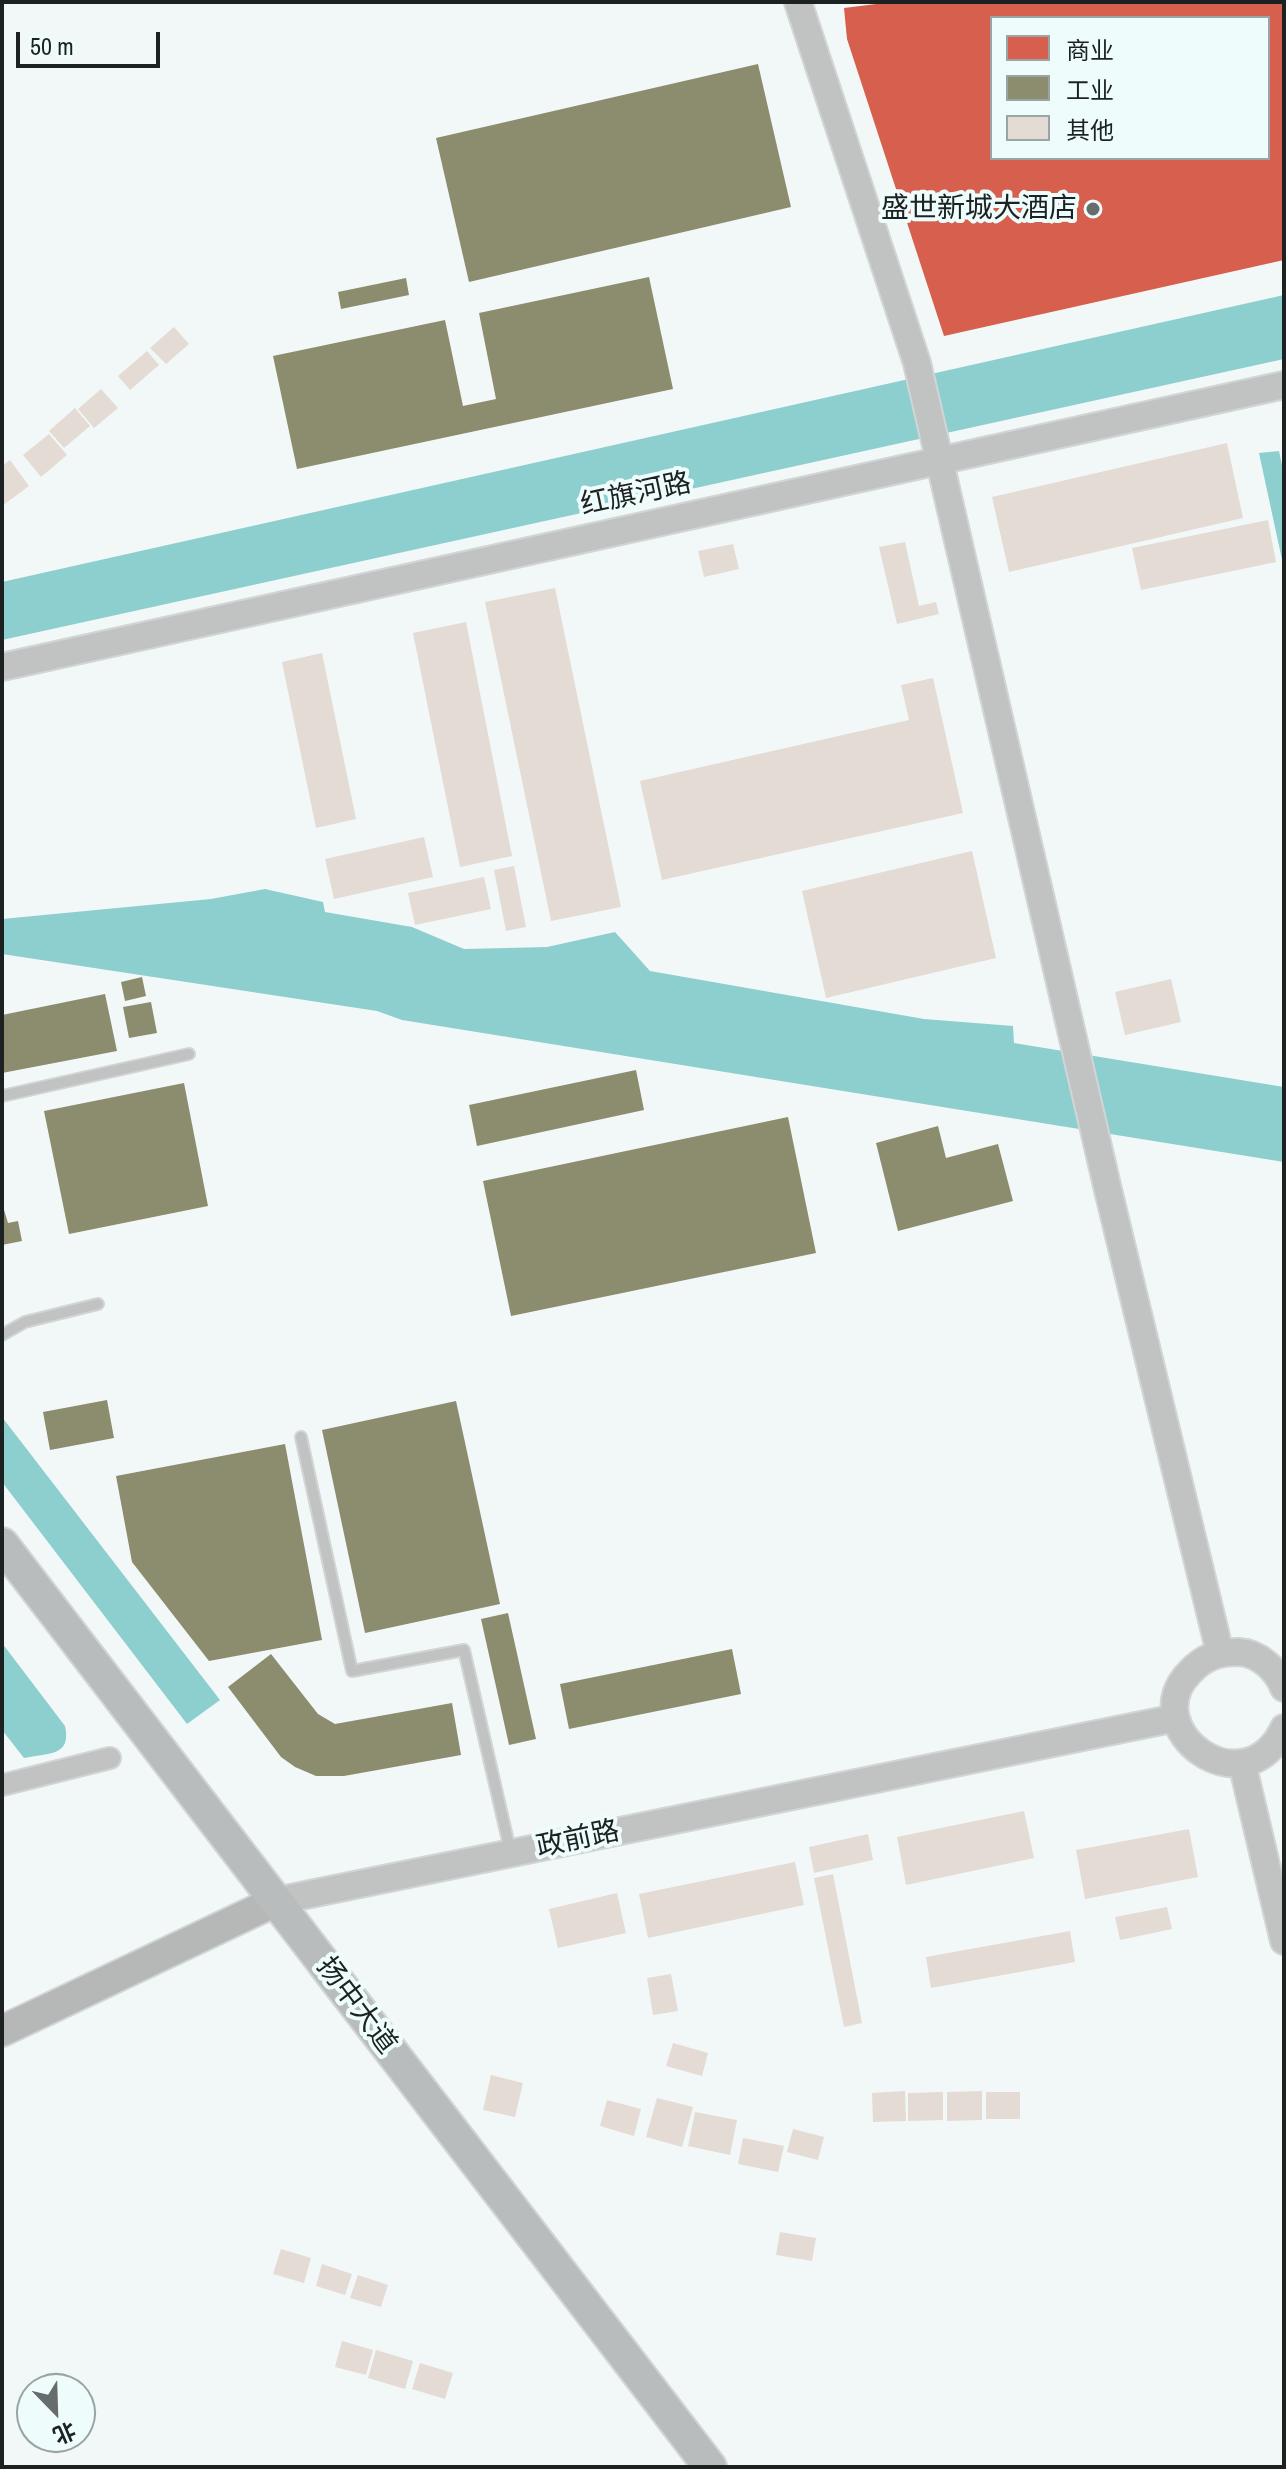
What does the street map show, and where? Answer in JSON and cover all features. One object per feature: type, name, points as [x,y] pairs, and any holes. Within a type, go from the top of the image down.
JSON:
[{"type":"main road","name":"扬中大道","points":[[2,1544],[682,2467]]},
{"type":"main road","name":"扬中大道","points":[[2,1580],[266,1906],[710,2467]]},
{"type":"main road","name":"政前路","points":[[2,2031],[266,1906]]},
{"type":"street","points":[[798,2],[917,363],[1108,1190],[1220,1653]]},
{"type":"street","name":"红旗河路","points":[[2,667],[938,455],[1284,385]]},
{"type":"street","points":[[1284,1688],[1281,1678],[1265,1662],[1243,1652],[1220,1653],[1200,1661],[1185,1676],[1176,1696],[1176,1718],[1184,1738],[1200,1754],[1220,1763],[1242,1763],[1262,1756],[1278,1741],[1284,1728]]},
{"type":"street","name":"政前路","points":[[266,1906],[1176,1718]]},
{"type":"street","points":[[2,1785],[110,1758]]},
{"type":"street","points":[[1242,1763],[1284,1941]]},
{"type":"lane","points":[[2,1096],[189,1054]]},
{"type":"lane","points":[[2,1335],[25,1322],[98,1304]]},
{"type":"lane","points":[[301,1437],[352,1671],[464,1650],[511,1854]]},
{"type":"water","points":[[1284,295],[1284,359],[2,640],[2,582]]},
{"type":"water","points":[[1279,451],[1284,474],[1284,569],[1259,453]]},
{"type":"water","points":[[265,889],[323,902],[325,912],[412,927],[464,949],[547,947],[615,932],[650,971],[924,1019],[1013,1026],[1014,1043],[1284,1087],[1284,1162],[402,1020],[377,1011],[2,954],[2,919],[211,899]]},
{"type":"water","points":[[2,1417],[220,1700],[187,1724],[2,1482]]},
{"type":"water","points":[[2,1643],[65,1726],[65,1743],[56,1752],[24,1758],[2,1730]]},
{"type":"building: 商业","name":"盛世新城大酒店","points":[[892,2],[1284,2],[1284,260],[944,336],[847,39],[844,8]]},
{"type":"building: 工业","points":[[758,64],[791,207],[469,282],[436,138]]},
{"type":"building: 工业","points":[[649,277],[673,389],[297,469],[273,356],[445,320],[463,406],[496,399],[479,313]]},
{"type":"building: 工业","points":[[406,278],[409,295],[341,309],[338,292]]},
{"type":"building: 工业","points":[[142,977],[146,996],[125,1001],[121,982]]},
{"type":"building: 工业","points":[[105,994],[117,1051],[2,1073],[2,1015]]},
{"type":"building: 工业","points":[[151,1002],[157,1033],[129,1038],[123,1007]]},
{"type":"building: 工业","points":[[636,1070],[644,1110],[477,1146],[469,1105]]},
{"type":"building: 工业","points":[[184,1083],[208,1206],[69,1234],[44,1111]]},
{"type":"building: 工业","points":[[788,1117],[816,1253],[511,1316],[483,1181]]},
{"type":"building: 工业","points":[[938,1126],[946,1158],[998,1144],[1013,1201],[898,1231],[876,1143]]},
{"type":"building: 工业","points":[[2,1203],[8,1223],[18,1221],[22,1241],[2,1245]]},
{"type":"building: 工业","points":[[107,1400],[114,1438],[50,1450],[43,1412]]},
{"type":"building: 工业","points":[[456,1401],[500,1604],[365,1633],[322,1430]]},
{"type":"building: 工业","points":[[285,1444],[322,1640],[209,1661],[132,1562],[116,1476]]},
{"type":"building: 工业","points":[[508,1613],[536,1739],[509,1745],[481,1619]]},
{"type":"building: 工业","points":[[732,1649],[741,1694],[569,1729],[560,1684]]},
{"type":"building: 工业","points":[[271,1654],[318,1714],[335,1724],[452,1703],[461,1755],[344,1776],[316,1776],[295,1767],[281,1757],[228,1687]]},
{"type":"building: 其他","points":[[174,327],[189,344],[166,364],[150,348]]},
{"type":"building: 其他","points":[[147,351],[159,365],[130,390],[118,376]]},
{"type":"building: 其他","points":[[101,389],[118,408],[94,428],[78,409]]},
{"type":"building: 其他","points":[[75,408],[90,426],[64,448],[49,431]]},
{"type":"building: 其他","points":[[49,434],[67,455],[41,477],[23,455]]},
{"type":"building: 其他","points":[[1227,443],[1243,518],[1009,572],[992,497]]},
{"type":"building: 其他","points":[[10,460],[29,486],[2,506],[2,466]]},
{"type":"building: 其他","points":[[1268,520],[1276,562],[1141,590],[1132,548]]},
{"type":"building: 其他","points":[[905,542],[919,606],[936,602],[939,614],[897,624],[879,547]]},
{"type":"building: 其他","points":[[733,544],[739,569],[704,577],[698,551]]},
{"type":"building: 其他","points":[[555,588],[621,907],[551,921],[485,602]]},
{"type":"building: 其他","points":[[466,622],[512,856],[460,867],[413,633]]},
{"type":"building: 其他","points":[[322,653],[356,819],[316,828],[282,662]]},
{"type":"building: 其他","points":[[933,678],[963,813],[662,880],[640,781],[909,720],[901,685]]},
{"type":"building: 其他","points":[[424,837],[433,877],[334,899],[325,859]]},
{"type":"building: 其他","points":[[972,851],[996,958],[826,998],[802,891]]},
{"type":"building: 其他","points":[[514,866],[526,927],[506,931],[494,870]]},
{"type":"building: 其他","points":[[484,877],[491,909],[415,925],[408,893]]},
{"type":"building: 其他","points":[[1171,979],[1181,1022],[1125,1035],[1115,992]]},
{"type":"building: 其他","points":[[1024,1811],[1034,1858],[906,1885],[897,1837]]},
{"type":"building: 其他","points":[[1189,1829],[1198,1877],[1085,1899],[1076,1850]]},
{"type":"building: 其他","points":[[868,1834],[873,1860],[814,1873],[809,1847]]},
{"type":"building: 其他","points":[[795,1862],[804,1905],[648,1938],[639,1894]]},
{"type":"building: 其他","points":[[833,1874],[862,2023],[844,2027],[814,1878]]},
{"type":"building: 其他","points":[[617,1893],[626,1933],[558,1948],[549,1909]]},
{"type":"building: 其他","points":[[1167,1907],[1172,1929],[1120,1940],[1115,1917]]},
{"type":"building: 其他","points":[[1070,1931],[1075,1962],[931,1988],[926,1957]]},
{"type":"building: 其他","points":[[671,1974],[678,2011],[653,2015],[647,1978]]},
{"type":"building: 其他","points":[[673,2043],[708,2053],[702,2076],[666,2066]]},
{"type":"building: 其他","points":[[491,2075],[523,2083],[515,2117],[483,2110]]},
{"type":"building: 其他","points":[[905,2091],[906,2121],[873,2122],[872,2093]]},
{"type":"building: 其他","points":[[982,2091],[982,2120],[947,2121],[947,2092]]},
{"type":"building: 其他","points":[[943,2092],[943,2120],[908,2121],[908,2093]]},
{"type":"building: 其他","points":[[986,2092],[1020,2092],[1020,2119],[986,2119]]},
{"type":"building: 其他","points":[[657,2098],[693,2107],[682,2147],[646,2137]]},
{"type":"building: 其他","points":[[607,2100],[641,2109],[634,2136],[600,2126]]},
{"type":"building: 其他","points":[[695,2112],[737,2120],[730,2155],[688,2146]]},
{"type":"building: 其他","points":[[793,2129],[824,2137],[818,2160],[787,2152]]},
{"type":"building: 其他","points":[[743,2138],[784,2146],[778,2172],[738,2164]]},
{"type":"building: 其他","points":[[780,2232],[816,2238],[812,2261],[776,2255]]},
{"type":"building: 其他","points":[[281,2249],[311,2258],[304,2283],[273,2274]]},
{"type":"building: 其他","points":[[322,2264],[352,2274],[345,2295],[316,2286]]},
{"type":"building: 其他","points":[[358,2275],[388,2285],[381,2307],[350,2298]]},
{"type":"building: 其他","points":[[342,2341],[373,2350],[366,2375],[335,2367]]},
{"type":"building: 其他","points":[[376,2350],[413,2361],[405,2389],[368,2378]]},
{"type":"building: 其他","points":[[420,2363],[453,2373],[445,2399],[412,2389]]},
{"type":"place","name":"盛世新城大酒店","points":[[1093,209]]}]
